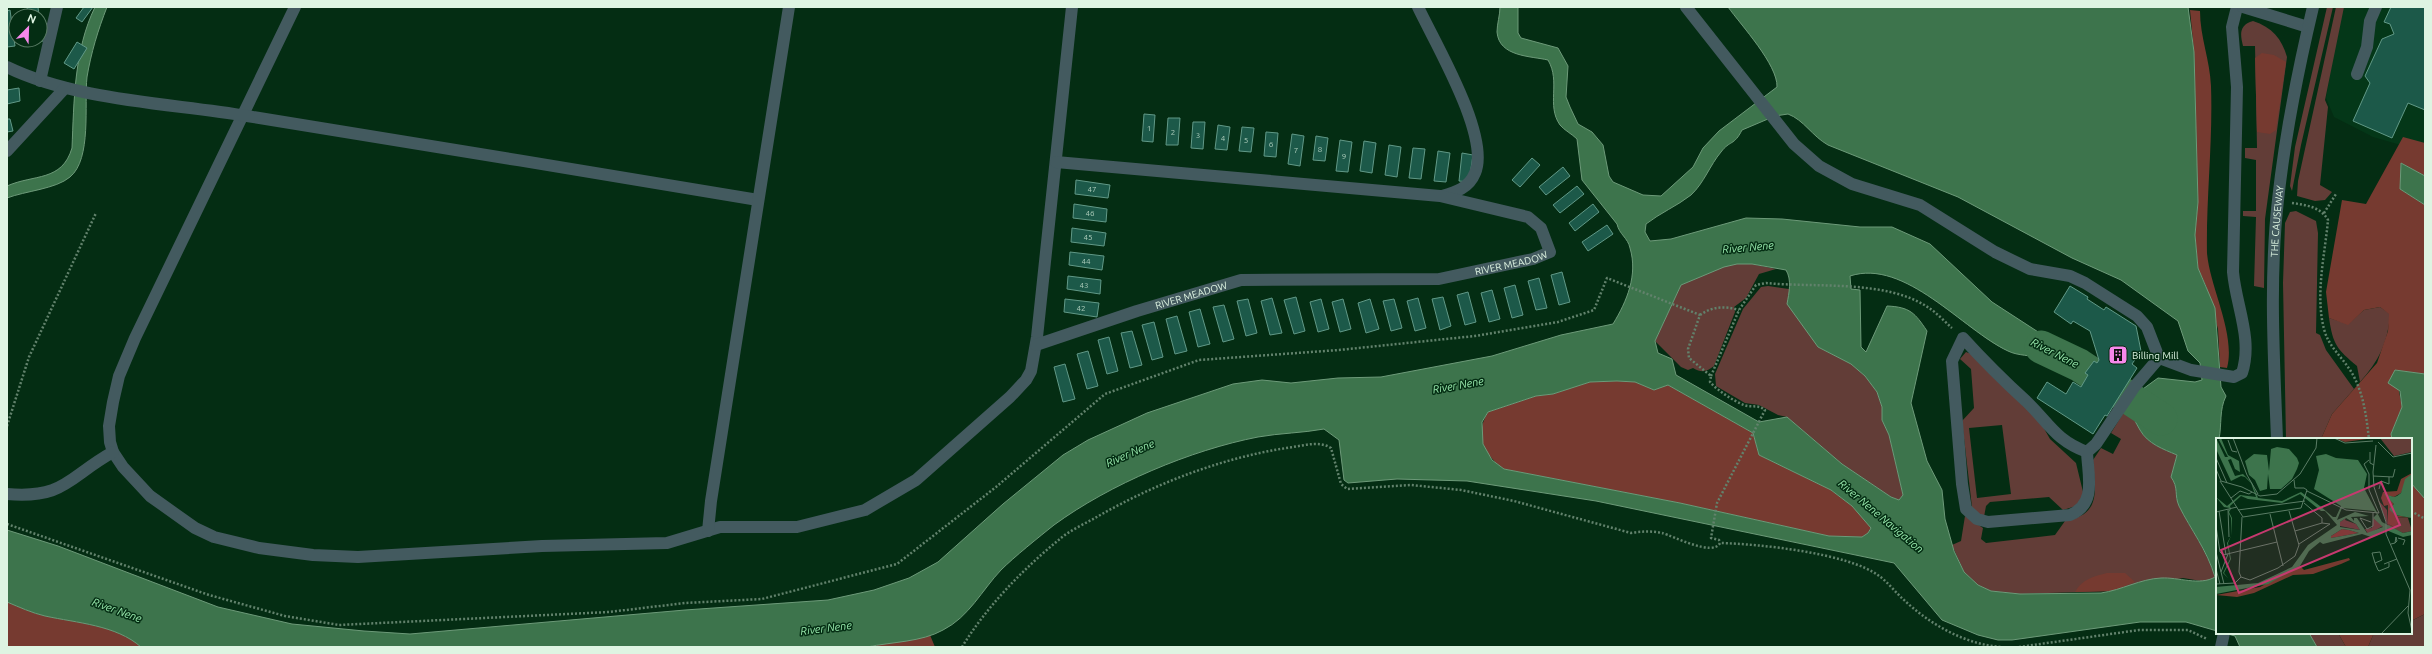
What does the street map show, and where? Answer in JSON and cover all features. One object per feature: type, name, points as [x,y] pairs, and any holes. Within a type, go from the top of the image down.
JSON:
[{"type":"street","points":[[40,81],[57,7]]},
{"type":"street","points":[[295,7],[245,115],[135,338],[119,376],[109,426],[113,452],[123,467],[150,496],[195,528],[214,537],[259,548],[313,555],[358,557],[542,546],[646,545],[667,543],[720,528],[797,527],[845,516],[882,502],[916,480],[1010,397],[1026,380],[1035,359],[1072,7]]},
{"type":"street","points":[[708,531],[710,502],[789,7]]},
{"type":"street","points":[[1418,7],[1475,129],[1478,152],[1475,174],[1469,182],[1462,190],[1440,196]]},
{"type":"street","points":[[1686,7],[1776,123],[1794,144],[1809,157],[1852,184],[1920,205],[1988,249],[2030,269],[2070,276],[2085,283],[2137,316],[2147,327],[2159,358],[2191,370],[2238,377],[2242,373],[2247,358],[2246,334],[2235,293],[2234,272],[2237,87],[2232,27],[2237,7]]},
{"type":"street","points":[[2243,7],[2308,27]]},
{"type":"street","name":"THE CAUSEWAY","points":[[2277,438],[2274,285],[2278,202],[2287,139],[2313,7]]},
{"type":"street","points":[[2357,74],[2367,47],[2370,21],[2376,7]]},
{"type":"street","points":[[7,67],[40,81],[90,92],[245,115],[758,200]]},
{"type":"street","points":[[7,151],[68,88]]},
{"type":"street","name":"RIVER MEADOW","points":[[1036,344],[1137,311],[1241,280],[1439,279],[1533,258],[1550,252],[1541,228],[1528,217],[1440,196],[1056,162]]},
{"type":"street","points":[[2087,452],[2073,447],[2054,434],[2027,402],[2005,383],[1963,338],[1952,361],[1962,484],[1966,509],[1977,519],[1988,522],[2070,515],[2080,511],[2088,500],[2087,452],[2096,444],[2135,386],[2159,358]]},
{"type":"street","points":[[7,494],[28,496],[55,490],[113,452]]},
{"type":"street","points":[[2221,647],[2224,634]]},
{"type":"path","points":[[2324,213],[2336,194]]},
{"type":"path","points":[[2278,202],[2316,208],[2324,213],[2328,220],[2321,293],[2324,329],[2333,350],[2348,366],[2358,384],[2365,409],[2369,438]]},
{"type":"path","points":[[7,426],[29,357],[96,213]]},
{"type":"path","points":[[7,524],[209,595],[285,616],[339,625],[609,612],[685,603],[762,599],[897,564],[996,487],[1104,394],[1199,360],[1339,350],[1475,336],[1558,322],[1594,310],[1607,278],[1688,308],[1700,315]]},
{"type":"path","points":[[1963,338],[1928,308],[1900,295],[1876,290],[1776,284],[1756,285],[1739,310],[1711,376],[1710,382],[1715,388],[1745,405],[1763,408],[1764,414],[1717,503],[1711,538],[1719,540],[1720,543],[1747,544],[1824,556],[1858,565],[1879,576],[1904,600],[1933,624],[1985,646],[2002,647]]},
{"type":"path","points":[[1711,376],[1688,358],[1688,349],[1700,315],[1712,308],[1722,307],[1739,310]]},
{"type":"path","points":[[962,647],[974,627],[1020,577],[1062,537],[1128,499],[1221,462],[1274,450],[1315,444],[1326,445],[1331,448],[1341,484],[1347,489],[1412,485],[1461,490],[1521,503],[1631,533],[1642,531],[1662,533],[1686,544],[1700,547],[1716,547],[1720,543]]},
{"type":"path","points":[[2412,512],[2425,519]]},
{"type":"path","points":[[2019,647],[2138,630],[2188,630],[2209,640],[2208,647]]},
{"type":"shaded area","points":[[2327,7],[2333,7],[2301,145],[2292,191],[2290,186],[2295,147]]},
{"type":"shaded area","points":[[2336,7],[2344,7],[2325,100],[2328,107],[2320,185],[2332,192],[2325,200],[2315,201],[2297,196],[2298,181]]},
{"type":"shaded area","points":[[2343,7],[2425,7],[2425,152],[2373,137],[2334,117],[2326,98],[2338,27]]},
{"type":"shaded area","points":[[2190,10],[2200,11],[2200,21],[2210,76],[2211,128],[2207,212],[2207,253],[2209,267],[2222,311],[2228,341],[2229,355],[2227,368],[2220,367],[2218,329],[2206,286],[2198,268],[2195,235],[2198,202],[2194,52]]},
{"type":"shaded area","points":[[2253,21],[2266,27],[2275,34],[2279,39],[2287,57],[2265,219],[2264,288],[2254,286],[2256,217],[2243,216],[2243,211],[2256,211],[2256,160],[2245,158],[2245,148],[2257,148],[2255,46],[2243,46],[2241,38],[2242,30],[2245,25]]},
{"type":"shaded area","points":[[2262,53],[2274,55],[2286,62],[2276,130],[2270,134],[2257,132],[2255,58]]},
{"type":"shaded area","points":[[2403,137],[2425,143],[2425,176],[2401,163],[2400,189],[2425,205],[2425,374],[2395,370],[2402,407],[2391,434],[2392,438],[2321,438],[2332,414],[2377,363],[2388,331],[2389,314],[2380,307],[2364,310],[2348,325],[2329,318],[2326,292],[2342,200],[2366,204]]},
{"type":"shaded area","points":[[2296,211],[2316,221],[2318,233],[2316,333],[2320,335],[2326,350],[2354,389],[2332,414],[2321,438],[2286,438],[2283,283],[2285,223],[2290,212]]},
{"type":"shaded area","points":[[1752,264],[1776,269],[1759,274],[1746,298],[1734,307],[1735,312],[1714,366],[1709,370],[1704,371],[1699,371],[1693,368],[1688,370],[1681,367],[1655,341],[1681,285],[1724,266]]},
{"type":"shaded area","points":[[1768,286],[1789,289],[1818,347],[1851,364],[1865,376],[1877,392],[1882,407],[1882,420],[1889,435],[1903,495],[1899,500],[1891,497],[1842,464],[1787,417],[1778,415],[1759,405],[1745,403],[1716,386],[1715,374],[1743,309],[1761,287]]},
{"type":"shaded area","points":[[2380,307],[2390,314],[2385,342],[2377,359],[2360,382],[2357,366],[2340,350],[2334,341],[2329,318],[2348,324],[2364,310]]},
{"type":"shaded area","points":[[1966,352],[1974,355],[2038,418],[2050,439],[2076,463],[2084,496],[2076,506],[2063,510],[2049,497],[1990,502],[1986,506],[1984,517],[1976,513],[1972,507],[1962,421],[1974,408],[1971,369],[1960,359]],"holes":[[[2002,425],[2011,494],[1977,498],[1969,428]]]},
{"type":"shaded area","points":[[1590,382],[1635,382],[1654,390],[1668,385],[1753,433],[1759,455],[1831,490],[1852,506],[1871,527],[1868,533],[1862,537],[1829,536],[1680,503],[1504,469],[1486,451],[1483,444],[1482,429],[1488,412],[1536,396],[1553,394]]},
{"type":"shaded area","points":[[2127,407],[2143,435],[2147,439],[2156,446],[2177,455],[2171,477],[2175,485],[2179,506],[2203,549],[2215,577],[2207,582],[2183,578],[2113,591],[2020,594],[1991,591],[1978,585],[1964,572],[1952,545],[1961,541],[1965,516],[1983,528],[1981,539],[1986,543],[2055,535],[2065,521],[2077,518],[2091,507],[2094,500],[2095,491],[2093,460],[2101,448],[2113,454],[2121,439],[2111,433]]},
{"type":"shaded area","points":[[2412,484],[2425,499],[2425,614],[2412,620]]},
{"type":"shaded area","points":[[2107,573],[2125,573],[2135,582],[2113,591],[2075,592],[2081,584],[2088,579]]},
{"type":"shaded area","points":[[7,602],[40,615],[108,629],[131,640],[141,647],[7,647]]},
{"type":"shaded area","points":[[2425,614],[2425,647],[2368,647],[2374,634],[2412,634],[2412,620]]},
{"type":"shaded area","points":[[2310,634],[2339,634],[2346,647],[2317,647]]},
{"type":"shaded area","points":[[2339,634],[2374,634],[2368,647],[2346,647]]},
{"type":"shaded area","points":[[930,635],[935,647],[867,647]]},
{"type":"water","points":[[95,7],[107,7],[95,42],[87,77],[86,130],[82,158],[77,169],[70,177],[57,184],[7,198],[7,186],[54,172],[61,167],[67,159],[72,148],[76,76],[79,58],[88,23]]},
{"type":"water","name":"River Nene Navigation","points":[[1500,7],[1518,7],[1518,33],[1521,38],[1558,48],[1568,66],[1566,97],[1570,107],[1578,124],[1592,132],[1603,145],[1609,176],[1613,182],[1643,195],[1661,196],[1693,167],[1703,148],[1719,131],[1777,87],[1776,78],[1772,68],[1758,46],[1728,7],[2188,7],[2194,52],[2198,202],[2195,235],[2198,268],[2215,308],[2221,387],[2226,396],[2222,412],[2219,438],[2216,438],[2216,631],[2186,622],[2140,622],[2012,640],[1998,640],[1978,635],[1942,620],[1894,563],[1596,501],[1467,481],[1397,479],[1348,483],[1344,480],[1339,440],[1324,429],[1258,437],[1232,443],[1206,450],[1152,470],[1100,496],[1054,525],[1001,570],[968,611],[952,625],[926,637],[867,647],[141,647],[120,634],[108,629],[40,615],[7,602],[7,530],[58,546],[218,607],[292,624],[364,631],[410,634],[685,610],[828,600],[874,590],[909,578],[938,562],[1003,504],[1063,455],[1088,440],[1147,413],[1233,384],[1262,380],[1291,383],[1338,378],[1381,377],[1492,356],[1561,335],[1613,324],[1623,306],[1630,288],[1633,268],[1629,245],[1617,224],[1582,180],[1577,139],[1560,125],[1554,110],[1552,68],[1548,60],[1525,56],[1510,51],[1503,46],[1499,40],[1497,26]],"holes":[[[1788,114],[1794,117],[1828,145],[1958,197],[2072,258],[2121,280],[2178,321],[2188,351],[2200,363],[2202,380],[2195,382],[2158,378],[2136,394],[2127,407],[2143,435],[2147,439],[2156,446],[2177,455],[2171,477],[2175,485],[2179,506],[2203,549],[2215,577],[2203,581],[2168,578],[2153,579],[2101,593],[2020,594],[1991,591],[1978,585],[1964,572],[1954,551],[1945,519],[1942,490],[1927,461],[1911,403],[1927,331],[1911,312],[1901,308],[1887,306],[1866,352],[1861,347],[1860,290],[1851,289],[1850,276],[1871,273],[1892,277],[1912,286],[1933,299],[1991,341],[2008,351],[2020,355],[2046,359],[2055,364],[2074,380],[2087,358],[2067,344],[2052,341],[1992,302],[1930,244],[1892,227],[1860,227],[1782,219],[1746,218],[1671,239],[1650,241],[1645,232],[1646,224],[1691,195],[1700,185],[1721,152],[1737,138],[1742,130],[1775,116]],[[1737,264],[1752,264],[1786,270],[1789,278],[1787,304],[1818,347],[1851,364],[1865,376],[1877,392],[1882,407],[1882,420],[1889,435],[1903,495],[1899,500],[1891,497],[1842,464],[1787,417],[1759,422],[1676,375],[1672,359],[1658,353],[1655,341],[1681,285],[1724,267]],[[1590,382],[1635,382],[1654,390],[1668,385],[1753,433],[1759,455],[1831,490],[1852,506],[1871,528],[1868,533],[1862,537],[1829,536],[1680,503],[1504,469],[1492,460],[1483,444],[1482,422],[1488,412],[1536,396],[1553,394]]]},
{"type":"water","points":[[2401,163],[2425,176],[2425,205],[2400,189]]},
{"type":"water","points":[[2395,370],[2425,374],[2425,499],[2412,484],[2412,438],[2392,438],[2391,434],[2402,407],[2400,391],[2388,383]]},
{"type":"water","points":[[2228,634],[2310,634],[2317,647],[2240,647],[2235,636]]},
{"type":"building","points":[[27,7],[38,8],[27,8]]},
{"type":"building","points":[[84,7],[93,7],[82,22],[76,18]]},
{"type":"building","points":[[2391,7],[2425,7],[2425,110],[2408,103],[2392,138],[2353,121],[2370,83],[2365,76],[2382,39],[2394,34],[2390,24],[2384,22]]},
{"type":"building","points":[[7,11],[8,11],[7,47]]},
{"type":"building","points":[[77,42],[87,48],[74,69],[64,63]]},
{"type":"building","points":[[19,88],[20,101],[7,104],[7,90]]},
{"type":"building","points":[[1144,114],[1155,115],[1153,142],[1142,141]]},
{"type":"building","points":[[1168,118],[1180,118],[1178,145],[1166,145]]},
{"type":"building","points":[[7,119],[10,119],[13,131],[7,132]]},
{"type":"building","points":[[1193,122],[1205,122],[1203,149],[1191,148]]},
{"type":"building","points":[[1218,125],[1230,127],[1227,150],[1215,149]]},
{"type":"building","points":[[1242,127],[1254,128],[1251,152],[1239,151]]},
{"type":"building","points":[[1266,132],[1278,133],[1276,157],[1264,156]]},
{"type":"building","points":[[1292,134],[1304,136],[1300,166],[1288,164]]},
{"type":"building","points":[[1316,136],[1328,138],[1325,161],[1313,160]]},
{"type":"building","points":[[1340,140],[1352,142],[1348,172],[1336,171]]},
{"type":"building","points":[[1364,141],[1376,143],[1372,173],[1360,171]]},
{"type":"building","points":[[1389,145],[1401,147],[1397,177],[1385,175]]},
{"type":"building","points":[[1413,148],[1425,149],[1421,179],[1409,178]]},
{"type":"building","points":[[1438,151],[1450,153],[1446,182],[1434,181]]},
{"type":"building","points":[[1462,153],[1473,155],[1469,182],[1459,181]]},
{"type":"building","points":[[1532,158],[1540,165],[1520,187],[1512,180]]},
{"type":"building","points":[[1563,167],[1570,176],[1546,195],[1539,187]]},
{"type":"building","points":[[1076,180],[1110,185],[1108,198],[1075,194]]},
{"type":"building","points":[[1577,186],[1584,194],[1560,213],[1553,205]]},
{"type":"building","points":[[1074,204],[1107,209],[1106,222],[1073,218]]},
{"type":"building","points":[[1593,204],[1599,212],[1575,231],[1569,223]]},
{"type":"building","points":[[1607,225],[1613,234],[1588,251],[1582,242]]},
{"type":"building","points":[[1072,228],[1106,233],[1104,246],[1071,242]]},
{"type":"building","points":[[1070,252],[1104,256],[1102,270],[1069,265]]},
{"type":"building","points":[[1562,272],[1570,302],[1559,305],[1551,275]]},
{"type":"building","points":[[1068,276],[1101,280],[1100,294],[1067,289]]},
{"type":"building","points":[[1539,278],[1547,308],[1536,310],[1528,281]]},
{"type":"building","points":[[1515,285],[1523,315],[1512,318],[1504,288]]},
{"type":"building","name":"Billing Mill","points":[[2070,286],[2088,297],[2087,299],[2104,310],[2106,307],[2136,326],[2141,351],[2132,364],[2137,368],[2107,416],[2105,415],[2093,434],[2037,398],[2047,382],[2066,394],[2073,382],[2081,387],[2088,375],[2085,373],[2094,361],[2097,363],[2099,360],[2090,331],[2073,321],[2071,324],[2054,312]]},
{"type":"building","points":[[1492,290],[1500,319],[1489,322],[1481,293]]},
{"type":"building","points":[[1468,292],[1476,322],[1465,325],[1457,295]]},
{"type":"building","points":[[1296,297],[1305,331],[1294,334],[1284,300]]},
{"type":"building","points":[[1443,297],[1451,326],[1440,330],[1432,299]]},
{"type":"building","points":[[1272,298],[1282,333],[1270,335],[1261,301]]},
{"type":"building","points":[[1418,298],[1426,328],[1415,331],[1407,301]]},
{"type":"building","points":[[1065,299],[1099,303],[1097,317],[1064,312]]},
{"type":"building","points":[[1248,299],[1257,333],[1246,336],[1237,301]]},
{"type":"building","points":[[1321,299],[1329,329],[1318,332],[1310,302]]},
{"type":"building","points":[[1343,299],[1351,329],[1340,332],[1332,302]]},
{"type":"building","points":[[1370,299],[1379,329],[1366,333],[1358,303]]},
{"type":"building","points":[[1394,299],[1402,328],[1391,331],[1383,301]]},
{"type":"building","points":[[1224,305],[1234,339],[1223,342],[1213,307]]},
{"type":"building","points":[[1200,309],[1210,344],[1198,347],[1189,312]]},
{"type":"building","points":[[1177,316],[1187,351],[1175,354],[1166,319]]},
{"type":"building","points":[[1154,322],[1163,357],[1152,360],[1142,325]]},
{"type":"building","points":[[1132,331],[1142,365],[1130,368],[1121,333]]},
{"type":"building","points":[[1109,337],[1118,371],[1107,374],[1098,340]]},
{"type":"building","points":[[1088,351],[1098,386],[1087,389],[1077,354]]},
{"type":"building","points":[[1065,364],[1075,399],[1063,402],[1054,367]]},
{"type":"waterway","name":"River Nene","points":[[2041,347],[2079,365],[2161,419]]},
{"type":"place","name":"Billing Mill","points":[[2118,355]]}]
